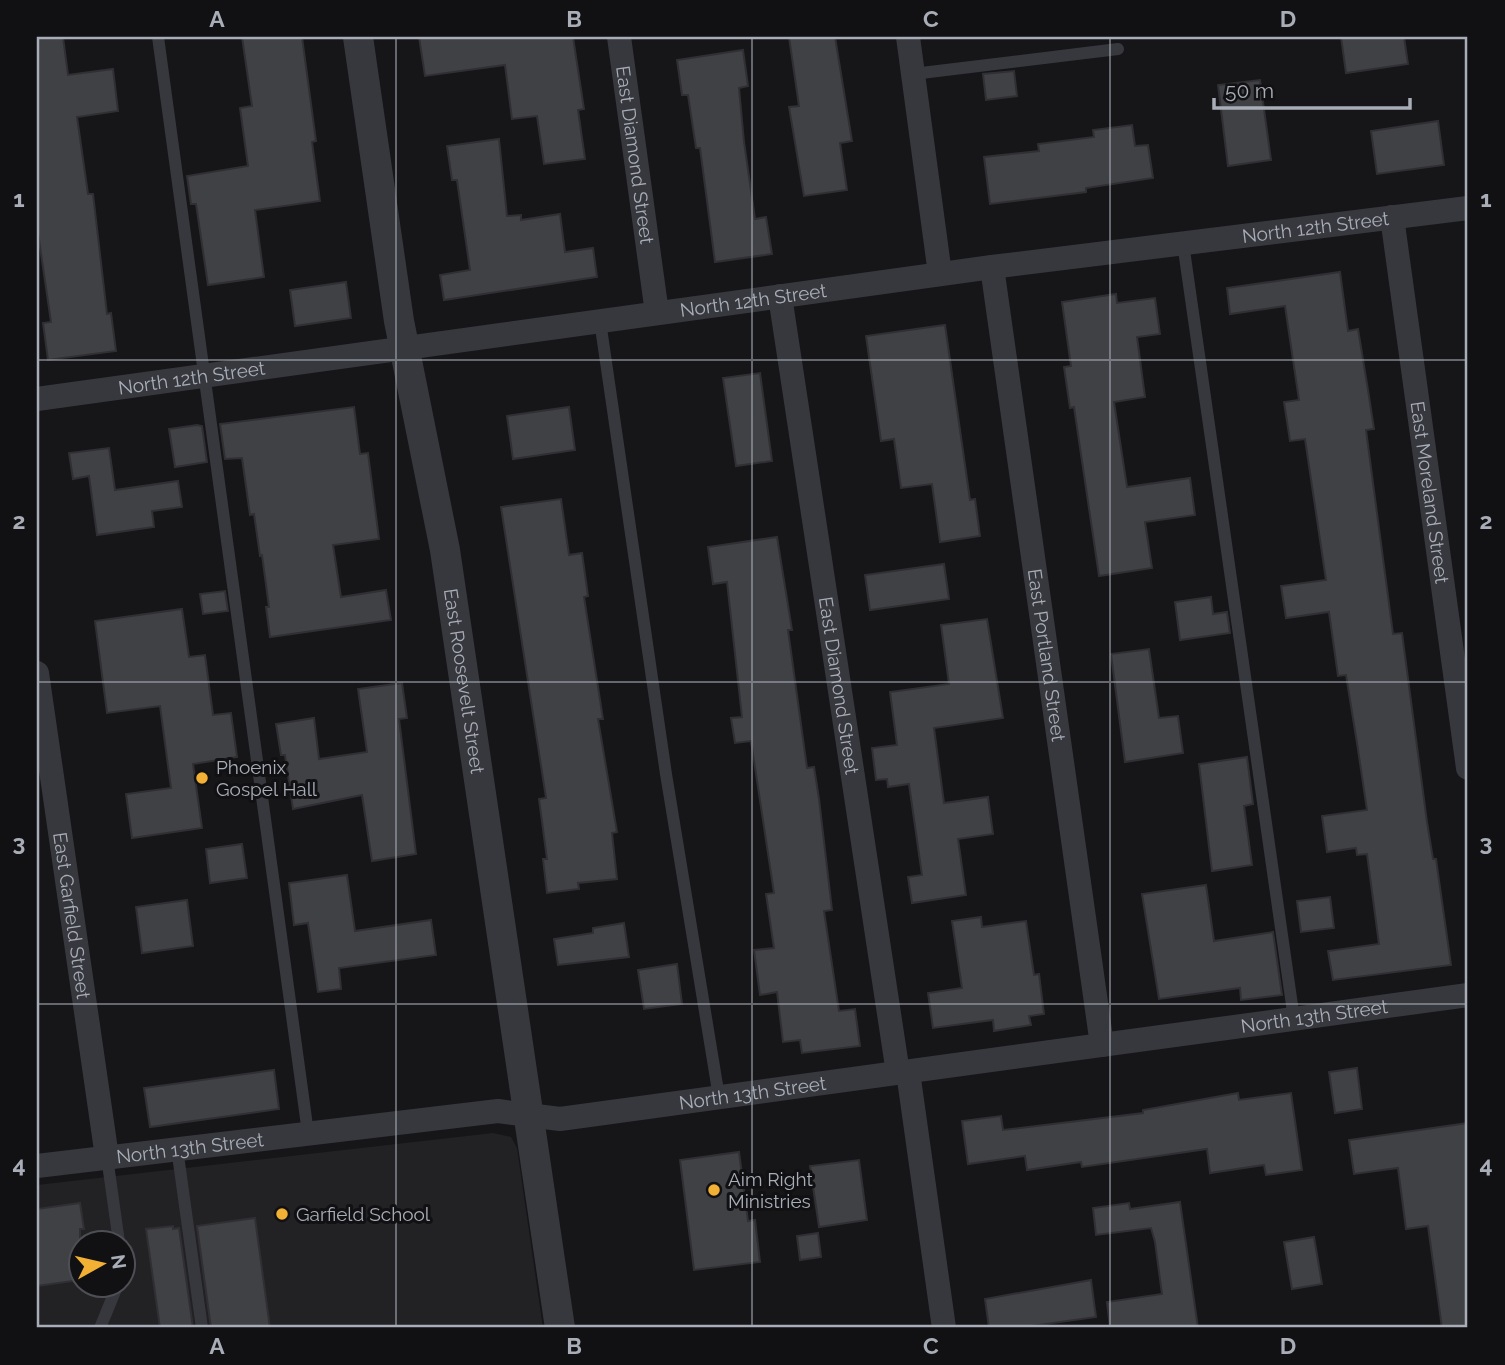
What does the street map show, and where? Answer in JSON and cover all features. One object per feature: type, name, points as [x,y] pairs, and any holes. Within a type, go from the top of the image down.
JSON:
[{"type":"street","name":"East Roosevelt Street","points":[[358,37],[404,348],[445,550],[560,1328]]},
{"type":"street","name":"East Diamond Street","points":[[619,37],[657,313]]},
{"type":"street","points":[[908,37],[940,274]]},
{"type":"street","name":"North 12th Street","points":[[37,399],[992,267],[1468,208]]},
{"type":"street","name":"East Moreland Street","points":[[1392,217],[1468,768]]},
{"type":"street","name":"East Portland Street","points":[[992,267],[1102,1045]]},
{"type":"street","name":"East Diamond Street","points":[[780,296],[944,1328]]},
{"type":"street","name":"East Garfield Street","points":[[37,673],[107,1157]]},
{"type":"street","name":"North 13th Street","points":[[37,1166],[499,1111],[560,1119],[1468,995]]},
{"type":"lane","points":[[158,37],[308,1133]]},
{"type":"lane","points":[[913,74],[1118,49]]},
{"type":"lane","points":[[1183,243],[1294,1019]]},
{"type":"lane","points":[[600,321],[664,761],[719,1097]]},
{"type":"lane","points":[[177,1148],[202,1328]]},
{"type":"lane","points":[[107,1157],[117,1228]]},
{"type":"lane","points":[[100,1328],[112,1298]]},
{"type":"shaded area","name":"Garfield School","points":[[493,1133],[511,1137],[517,1148],[543,1328],[37,1328],[37,1185]]},
{"type":"building","points":[[37,37],[63,37],[68,75],[113,69],[118,111],[77,117],[88,194],[93,194],[107,314],[111,313],[116,351],[48,360],[43,323],[51,322],[37,226]]},
{"type":"building","points":[[242,37],[302,37],[316,141],[312,142],[320,201],[255,210],[264,277],[208,285],[196,204],[191,204],[187,176],[248,166],[240,108],[252,106]]},
{"type":"building","points":[[419,37],[573,37],[584,109],[578,110],[585,159],[544,164],[537,116],[512,119],[505,65],[425,76]]},
{"type":"building","points":[[789,37],[835,37],[852,141],[840,143],[847,190],[804,196],[789,107],[799,106]]},
{"type":"building","points":[[1341,37],[1404,37],[1408,64],[1346,73]]},
{"type":"building","points":[[743,50],[748,86],[739,88],[744,142],[755,219],[766,217],[772,254],[715,262],[700,148],[696,148],[688,95],[682,95],[677,60]]},
{"type":"building","points":[[1014,71],[1017,96],[986,100],[983,74]]},
{"type":"building","points":[[1260,80],[1271,160],[1228,166],[1218,85]]},
{"type":"building","points":[[1438,121],[1444,165],[1377,174],[1371,131]]},
{"type":"building","points":[[1132,125],[1135,146],[1148,145],[1153,178],[1086,188],[1086,192],[990,204],[984,157],[1039,151],[1038,144],[1094,137],[1093,130]]},
{"type":"building","points":[[499,139],[507,216],[521,215],[521,220],[560,214],[565,252],[593,248],[597,277],[444,300],[440,275],[470,270],[457,180],[452,180],[447,146]]},
{"type":"building","points":[[1340,272],[1348,331],[1358,329],[1368,390],[1374,429],[1366,430],[1393,634],[1402,633],[1427,822],[1433,859],[1436,859],[1451,965],[1333,980],[1328,951],[1379,944],[1367,854],[1357,855],[1356,848],[1327,852],[1322,816],[1367,810],[1357,743],[1346,675],[1338,676],[1329,612],[1286,618],[1281,586],[1326,580],[1305,439],[1290,441],[1284,402],[1299,400],[1285,306],[1230,314],[1227,288]]},
{"type":"building","points":[[346,282],[351,318],[295,326],[290,290]]},
{"type":"building","points":[[1116,294],[1117,303],[1155,298],[1160,334],[1137,337],[1145,397],[1114,402],[1127,487],[1190,478],[1195,515],[1145,522],[1152,568],[1099,576],[1074,407],[1070,408],[1064,367],[1071,366],[1062,302]]},
{"type":"building","points":[[945,325],[970,500],[975,499],[980,536],[940,542],[932,484],[901,488],[894,439],[881,441],[866,336]]},
{"type":"building","points":[[760,373],[772,461],[736,466],[723,378]]},
{"type":"building","points":[[354,407],[360,454],[368,453],[379,539],[333,545],[341,597],[386,590],[391,620],[270,637],[262,555],[260,556],[254,514],[250,515],[242,458],[225,459],[220,424]]},
{"type":"building","points":[[569,407],[575,450],[513,459],[507,416]]},
{"type":"building","points":[[202,426],[207,462],[175,467],[169,429]]},
{"type":"building","points":[[109,448],[115,490],[178,481],[182,507],[152,511],[154,527],[97,535],[89,476],[73,479],[69,453]]},
{"type":"building","points":[[561,499],[569,555],[582,553],[588,596],[584,597],[603,719],[598,719],[617,832],[612,833],[617,879],[578,883],[579,889],[547,893],[543,859],[547,859],[539,799],[546,798],[501,507]]},
{"type":"building","points":[[777,537],[792,630],[788,630],[807,768],[814,767],[819,799],[832,910],[824,911],[839,1011],[855,1009],[860,1046],[802,1053],[800,1040],[783,1042],[777,992],[760,995],[754,950],[774,948],[766,894],[774,893],[751,741],[735,743],[731,718],[742,717],[727,582],[713,584],[708,547]]},
{"type":"building","points":[[944,564],[949,599],[870,610],[865,575]]},
{"type":"building","points":[[225,591],[228,611],[203,614],[200,594]]},
{"type":"building","points":[[1211,597],[1213,614],[1227,612],[1230,633],[1180,640],[1175,602]]},
{"type":"building","points":[[182,609],[189,657],[205,655],[213,715],[231,713],[237,757],[193,764],[202,828],[132,838],[126,794],[171,788],[160,706],[107,713],[95,621]]},
{"type":"building","points":[[987,619],[1003,718],[934,728],[944,803],[988,797],[993,834],[958,839],[966,895],[912,903],[908,877],[922,875],[909,784],[888,787],[887,779],[876,780],[872,748],[897,745],[890,692],[949,684],[941,625]]},
{"type":"building","points":[[1149,649],[1159,718],[1178,716],[1183,753],[1125,762],[1111,654]]},
{"type":"building","points":[[402,683],[407,718],[399,719],[416,854],[372,861],[362,795],[293,809],[285,755],[281,755],[276,724],[314,718],[319,759],[367,752],[358,689]]},
{"type":"building","points":[[1247,757],[1253,804],[1244,806],[1252,865],[1212,871],[1199,764]]},
{"type":"building","points":[[242,844],[247,878],[210,883],[206,849]]},
{"type":"building","points":[[347,875],[355,931],[431,920],[436,955],[339,968],[341,989],[318,992],[308,923],[294,925],[289,883]]},
{"type":"building","points":[[1206,885],[1214,941],[1273,932],[1282,995],[1241,1000],[1240,988],[1159,999],[1142,894]]},
{"type":"building","points":[[1330,897],[1334,928],[1301,932],[1297,901]]},
{"type":"building","points":[[187,900],[193,946],[142,953],[136,907]]},
{"type":"building","points":[[981,917],[982,927],[1026,921],[1034,975],[1039,974],[1044,1014],[1029,1016],[1031,1025],[994,1031],[993,1020],[933,1028],[928,993],[962,988],[952,921]]},
{"type":"building","points":[[624,923],[629,957],[558,965],[554,939],[593,933],[593,928]]},
{"type":"building","points":[[677,964],[682,1004],[644,1009],[638,970]]},
{"type":"building","points":[[1357,1068],[1362,1109],[1335,1113],[1329,1072]]},
{"type":"building","points":[[274,1070],[279,1109],[150,1127],[144,1088]]},
{"type":"building","points":[[1238,1093],[1239,1100],[1291,1093],[1302,1170],[1266,1175],[1264,1165],[1210,1173],[1207,1149],[1082,1167],[1081,1162],[1027,1170],[1025,1156],[968,1164],[962,1121],[1001,1116],[1003,1130],[1143,1113],[1143,1110]]},
{"type":"building","points":[[1468,1123],[1468,1328],[1442,1328],[1428,1226],[1406,1229],[1398,1168],[1354,1174],[1349,1140]]},
{"type":"building","name":"Aim Right Ministries","points":[[739,1152],[748,1221],[755,1220],[760,1262],[694,1270],[680,1160]]},
{"type":"building","points":[[859,1160],[867,1220],[819,1227],[810,1166]]},
{"type":"building","points":[[1180,1202],[1198,1328],[1110,1328],[1107,1302],[1162,1294],[1155,1242],[1151,1228],[1096,1235],[1093,1208],[1129,1203],[1130,1209]]},
{"type":"building","points":[[80,1203],[84,1228],[66,1228],[66,1282],[37,1286],[37,1209]]},
{"type":"building","points":[[255,1218],[270,1328],[211,1328],[197,1226]]},
{"type":"building","points":[[173,1226],[173,1229],[179,1228],[193,1328],[160,1328],[146,1229]]},
{"type":"building","points":[[818,1233],[821,1257],[800,1260],[797,1236]]},
{"type":"building","points":[[1314,1237],[1322,1284],[1292,1289],[1284,1242]]},
{"type":"building","points":[[1091,1280],[1096,1317],[1017,1328],[989,1328],[985,1299]]},
{"type":"place","name":"Phoenix Gospel Hall","points":[[202,778]]},
{"type":"place","name":"Aim Right Ministries","points":[[714,1190]]},
{"type":"place","name":"Garfield School","points":[[282,1214]]}]
